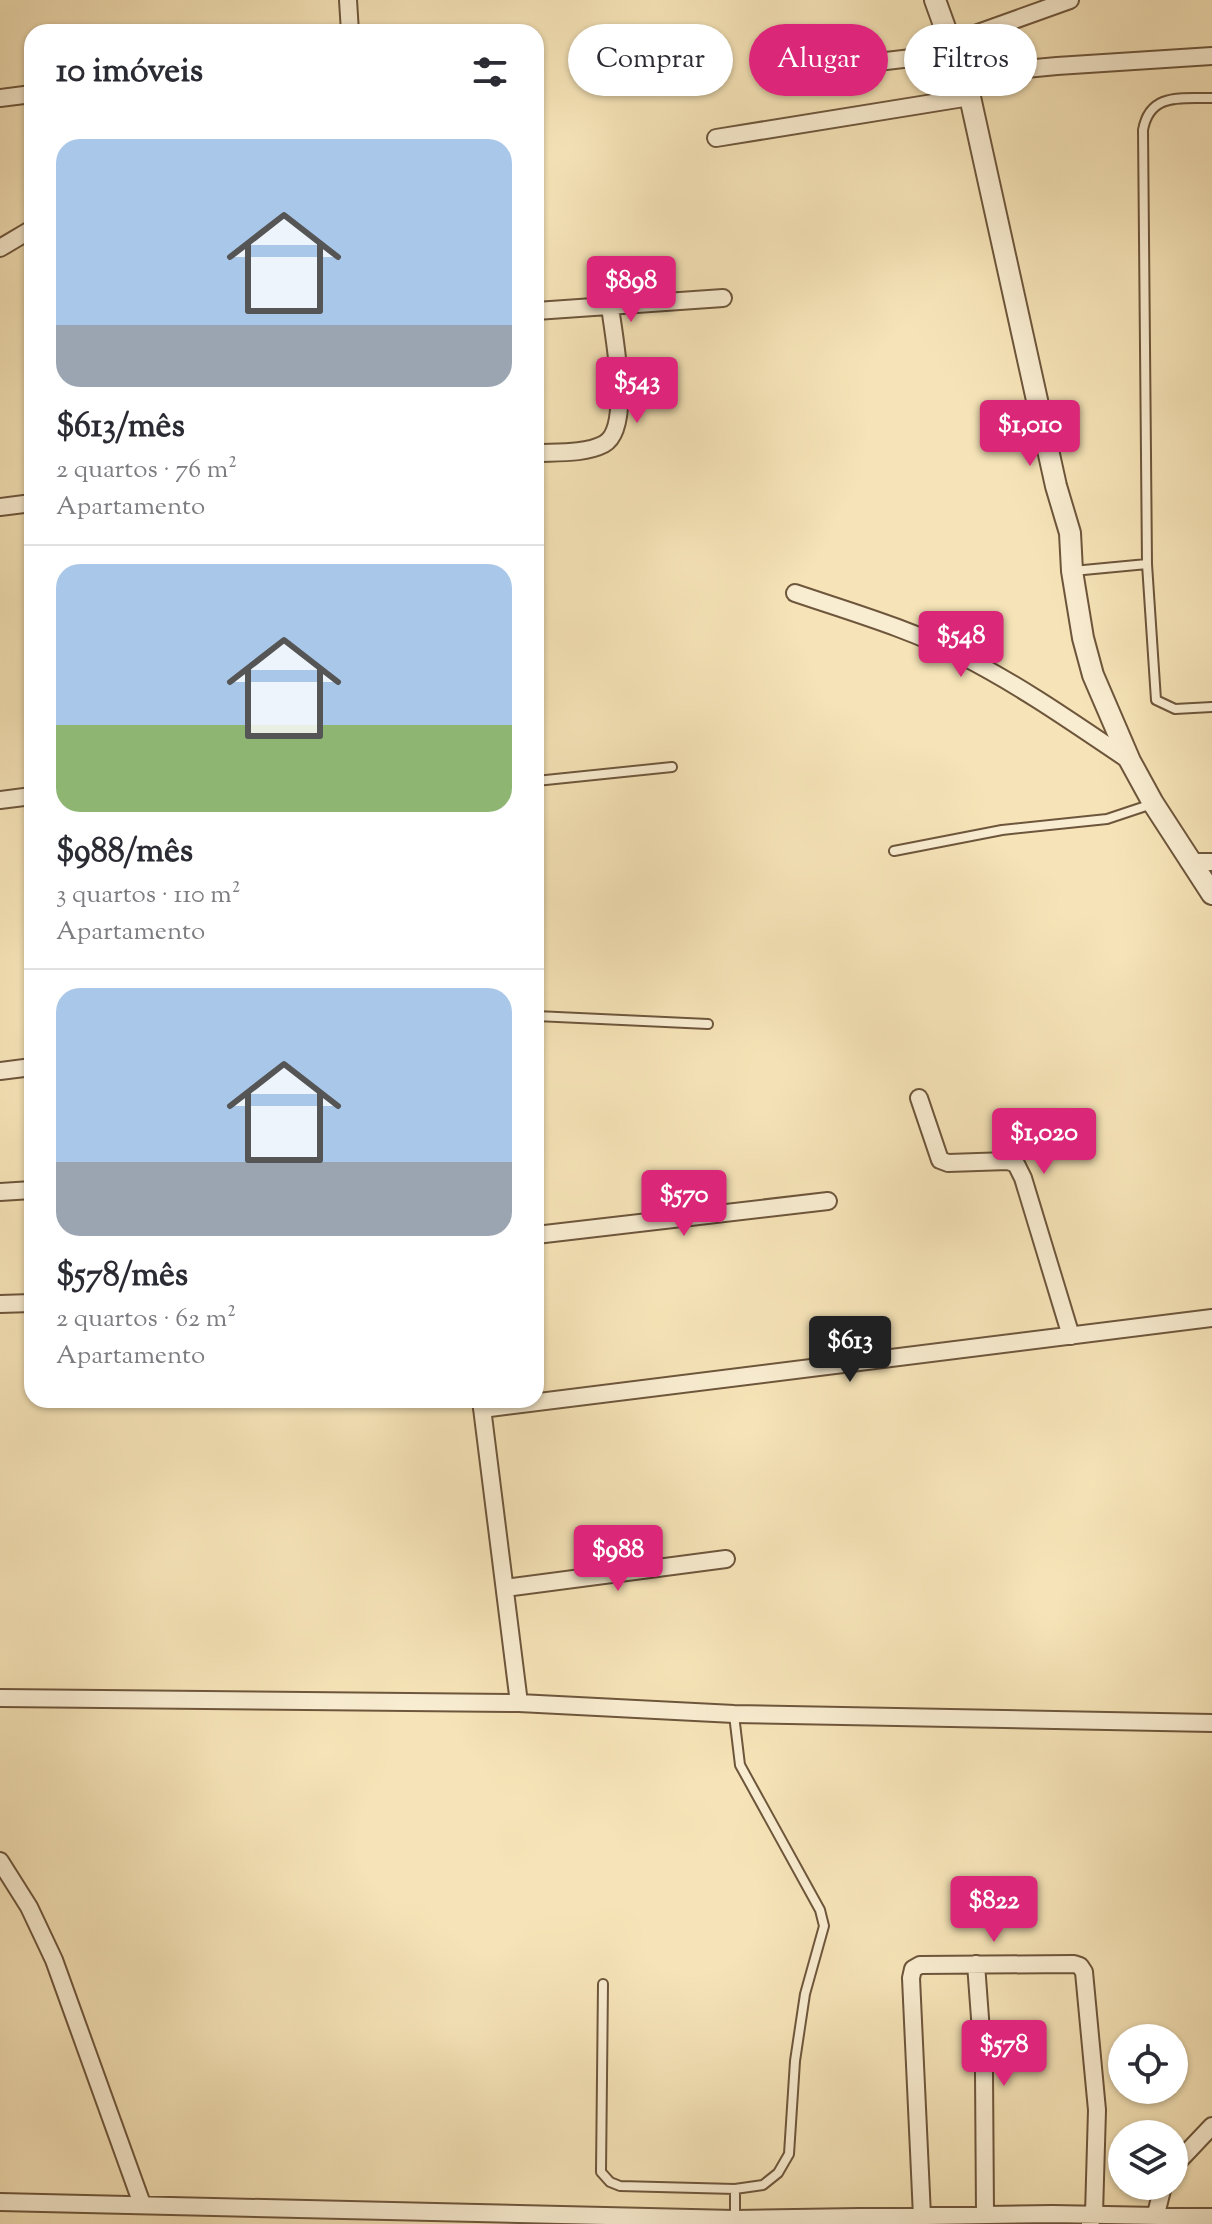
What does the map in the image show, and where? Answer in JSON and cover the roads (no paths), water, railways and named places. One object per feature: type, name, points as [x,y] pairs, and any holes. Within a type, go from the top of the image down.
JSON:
[{"type":"street","points":[[348,0],[350,24]]},
{"type":"street","points":[[935,0],[944,24]]},
{"type":"street","points":[[1011,24],[1070,0]]},
{"type":"street","points":[[1037,68],[1212,56]]},
{"type":"street","points":[[0,98],[24,95]]},
{"type":"street","points":[[716,138],[970,97],[1056,486],[1070,533],[1072,571],[1083,638],[1093,675],[1130,761],[1189,862],[1212,894]]},
{"type":"street","points":[[0,248],[24,234]]},
{"type":"street","points":[[544,310],[723,298]]},
{"type":"street","points":[[544,452],[588,449],[606,443],[616,429],[621,407],[610,306]]},
{"type":"street","points":[[0,507],[24,504]]},
{"type":"street","points":[[795,593],[867,617],[960,655],[1038,699],[1130,761]]},
{"type":"street","points":[[0,800],[24,797]]},
{"type":"street","points":[[1189,862],[1212,862]]},
{"type":"street","points":[[0,1071],[24,1068]]},
{"type":"street","points":[[919,1098],[940,1160],[948,1163],[1008,1161],[1016,1164],[1023,1178],[1071,1336]]},
{"type":"street","points":[[0,1192],[24,1190]]},
{"type":"street","points":[[544,1234],[828,1201]]},
{"type":"street","points":[[0,1304],[24,1303]]},
{"type":"street","points":[[544,1397],[1212,1318]]},
{"type":"street","points":[[482,1408],[519,1703]]},
{"type":"street","points":[[505,1588],[726,1559]]},
{"type":"street","points":[[0,1698],[519,1703],[734,1714],[1212,1723]]},
{"type":"street","points":[[0,1861],[29,1907],[54,1960],[142,2204]]},
{"type":"street","points":[[976,1964],[984,2072],[985,2215]]},
{"type":"street","points":[[922,2216],[913,1969],[920,1965],[1074,1964],[1084,1972],[1097,2110],[1092,2219]]},
{"type":"street","points":[[1188,2151],[1212,2126]]},
{"type":"street","points":[[0,2202],[735,2219],[985,2215],[1092,2219],[1212,2217]]},
{"type":"street","points":[[241,2206],[242,2224]]},
{"type":"lane","points":[[1212,98],[1163,100],[1151,108],[1143,130],[1147,564],[1156,700],[1175,709],[1212,707]]},
{"type":"lane","points":[[1072,571],[1147,564]]},
{"type":"lane","points":[[544,780],[672,767]]},
{"type":"lane","points":[[894,851],[1002,830],[1107,819],[1153,803]]},
{"type":"lane","points":[[544,1016],[708,1024]]},
{"type":"lane","points":[[603,1984],[601,2172],[610,2182],[620,2186],[735,2189],[763,2185],[778,2173],[789,2154],[795,2061],[805,1994],[824,1926],[820,1910],[740,1765],[734,1714]]},
{"type":"lane","points":[[735,2189],[735,2219]]}]
